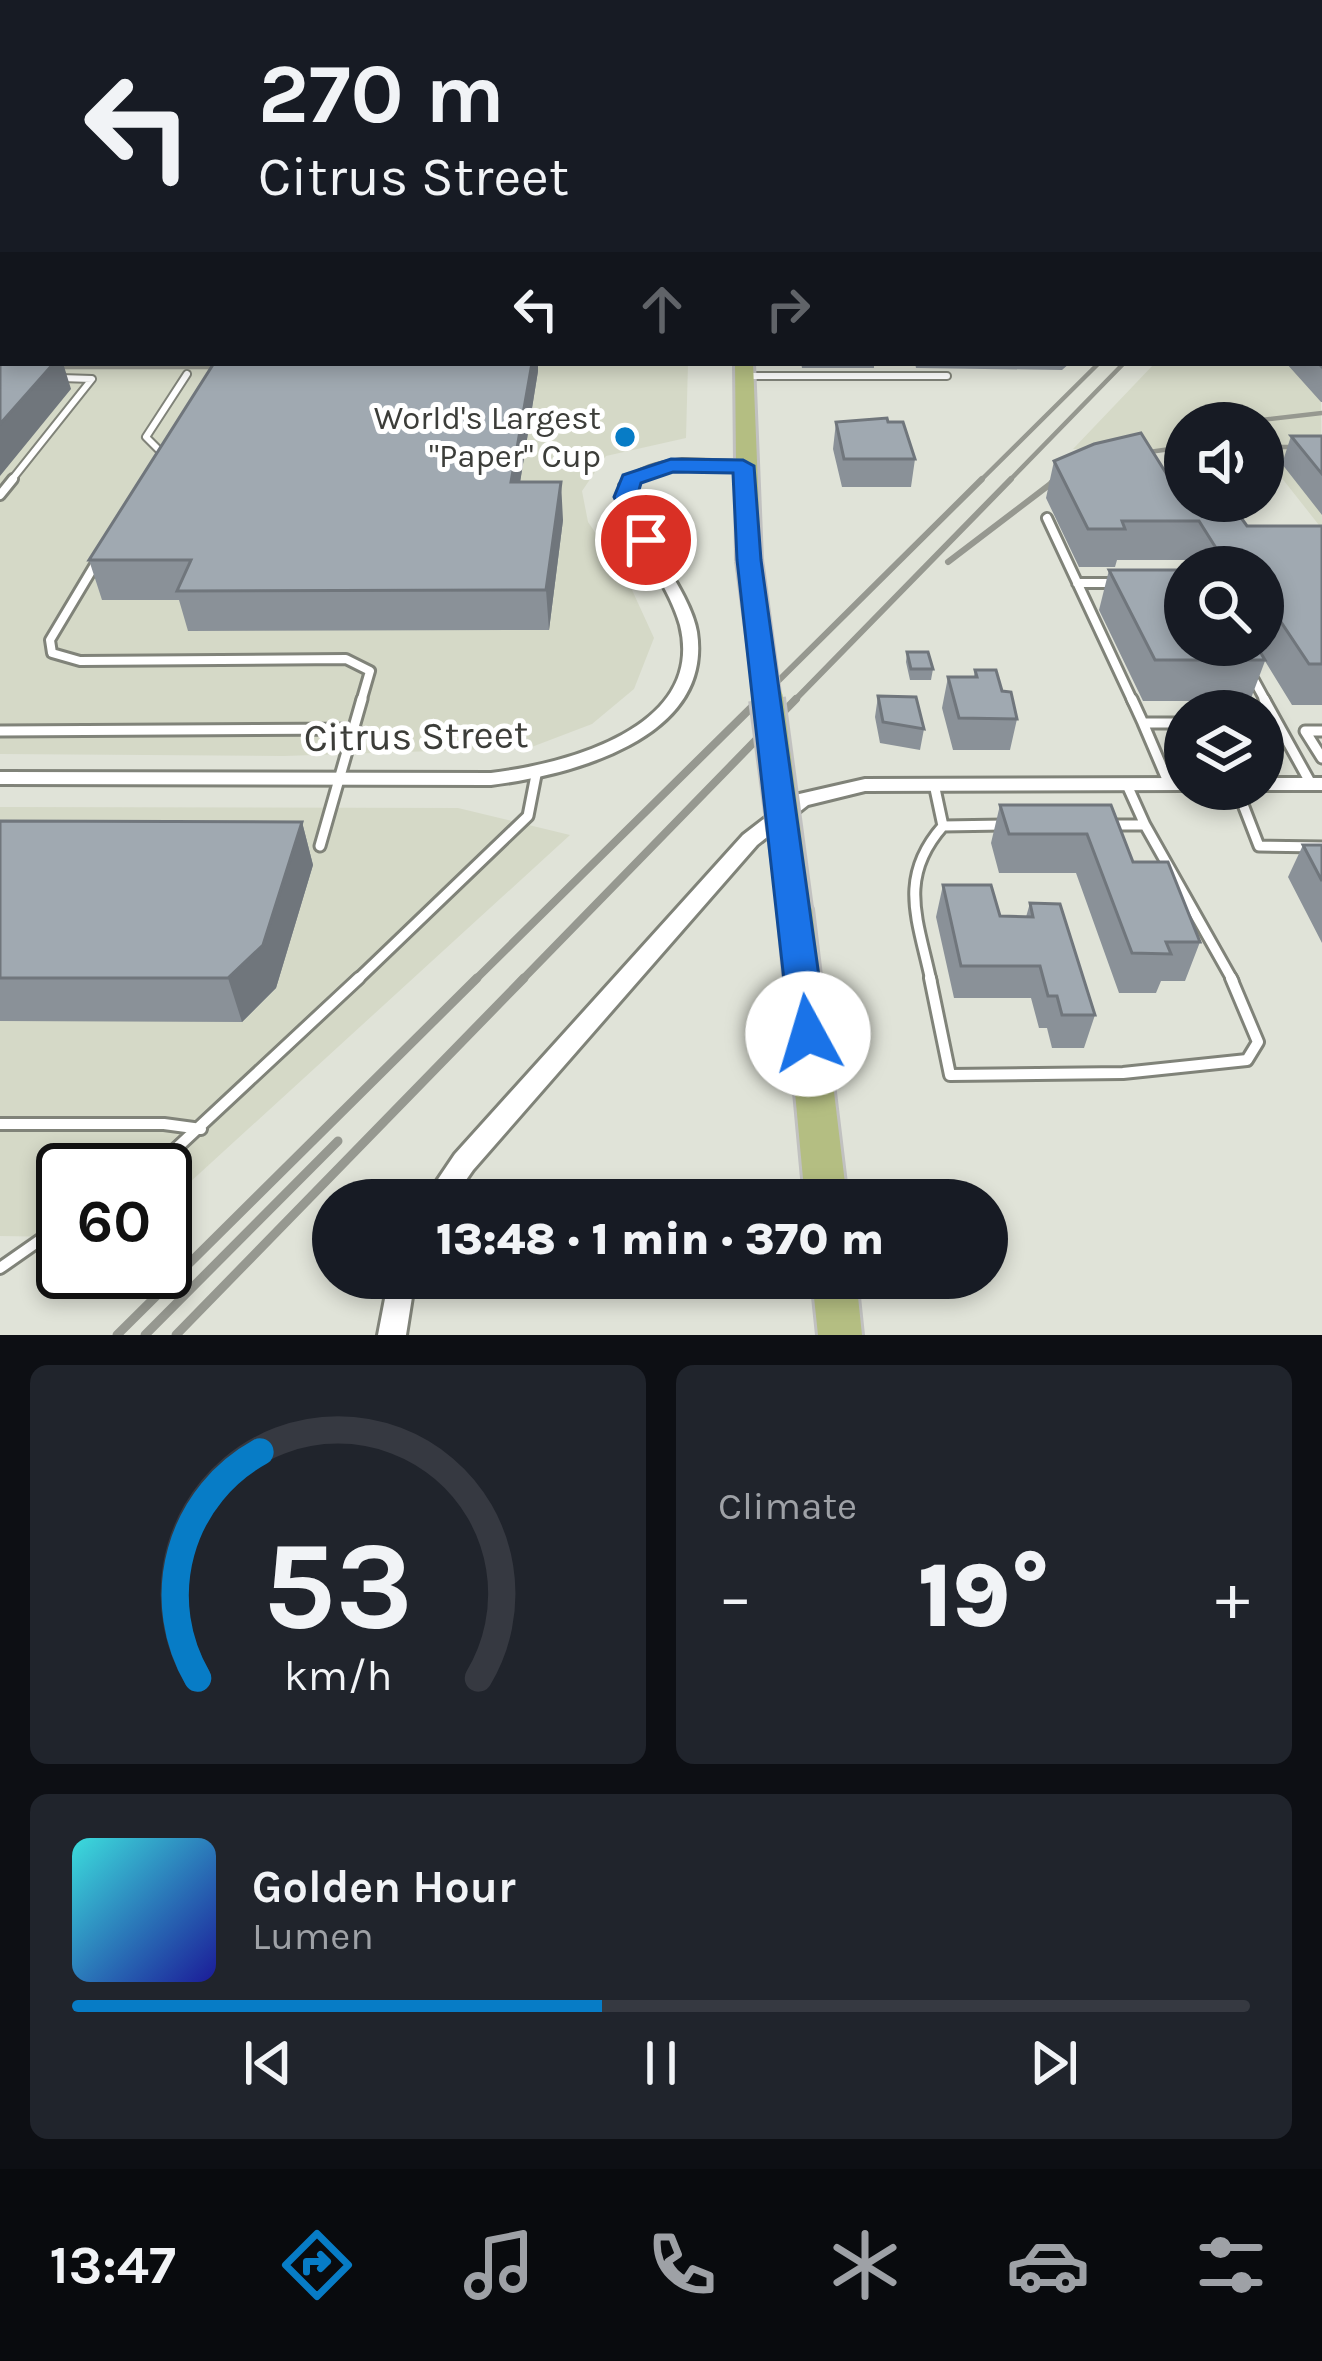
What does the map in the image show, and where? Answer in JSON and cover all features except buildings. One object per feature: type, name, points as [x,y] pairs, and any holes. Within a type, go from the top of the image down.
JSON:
[{"type":"main road","points":[[745,370],[743,466],[749,560],[795,909],[824,1179]]},
{"type":"main road","points":[[836,1299],[840,1335]]},
{"type":"street","name":"Citrus Street","points":[[0,778],[536,776],[625,742],[674,698],[690,665],[688,625],[626,497],[631,479],[671,466],[743,466]]},
{"type":"street","points":[[451,1179],[750,840],[778,815],[828,792],[865,785],[1164,784]]},
{"type":"street","points":[[1284,784],[1316,784]]},
{"type":"street","points":[[392,1335],[398,1299]]},
{"type":"lane","points":[[745,370],[947,376]]},
{"type":"lane","points":[[153,468],[164,450],[146,437],[187,374]]},
{"type":"lane","points":[[0,495],[92,379],[54,378]]},
{"type":"lane","points":[[1047,518],[1164,763]]},
{"type":"lane","points":[[98,559],[50,640],[52,653],[80,661],[346,659],[370,671],[320,846]]},
{"type":"lane","points":[[1077,583],[1120,583]]},
{"type":"lane","points":[[1143,723],[1164,723]]},
{"type":"lane","points":[[0,731],[356,729]]},
{"type":"lane","points":[[1322,731],[1305,731],[1322,758]]},
{"type":"lane","points":[[1284,738],[1316,784]]},
{"type":"lane","points":[[186,1143],[527,816],[536,776]]},
{"type":"lane","points":[[934,784],[943,826]]},
{"type":"lane","points":[[1010,826],[943,826],[921,851],[912,888],[950,1075],[1124,1073],[1246,1060],[1258,1042],[1225,963],[1126,784]]},
{"type":"lane","points":[[1245,810],[1259,846],[1322,847]]},
{"type":"lane","points":[[1100,825],[1145,825]]},
{"type":"lane","points":[[0,1124],[164,1124],[202,1130]]},
{"type":"lane","points":[[0,1268],[36,1243]]},
{"type":"shaded area","points":[[0,366],[688,366],[686,438],[606,456],[582,491],[588,522],[627,579],[654,638],[634,689],[592,724],[529,748],[284,756],[0,754]]},
{"type":"shaded area","points":[[1152,366],[1321,366],[1322,529],[1284,481],[1284,402],[1164,402],[1164,451],[1073,449]]},
{"type":"shaded area","points":[[0,807],[458,808],[570,835],[192,1180],[192,1143],[36,1143],[36,1237],[0,1236]]},
{"type":"railway","points":[[979,482],[1096,366]]},
{"type":"railway","points":[[1008,482],[1121,366]]},
{"type":"railway","points":[[0,367],[246,367]]},
{"type":"railway","points":[[1284,417],[1322,413]]},
{"type":"railway","points":[[1284,447],[1322,447]]},
{"type":"railway","points":[[1120,456],[1164,450]]},
{"type":"railway","points":[[1057,479],[1079,468]]},
{"type":"railway","points":[[757,702],[982,479]]},
{"type":"railway","points":[[793,702],[1011,479]]},
{"type":"railway","points":[[948,562],[1057,479]]},
{"type":"railway","points":[[1051,482],[1057,479]]},
{"type":"railway","points":[[474,981],[760,699]]},
{"type":"railway","points":[[521,981],[796,699]]},
{"type":"railway","points":[[117,1335],[477,978]]},
{"type":"railway","points":[[176,1335],[524,978]]},
{"type":"railway","points":[[145,1335],[338,1141]]},
{"type":"place","name":"World's Largest \"Paper\" Cup","points":[[625,437]]},
{"type":"route","points":[[646,540],[626,497],[631,479],[671,466],[743,466],[749,560],[808,1034]]}]
